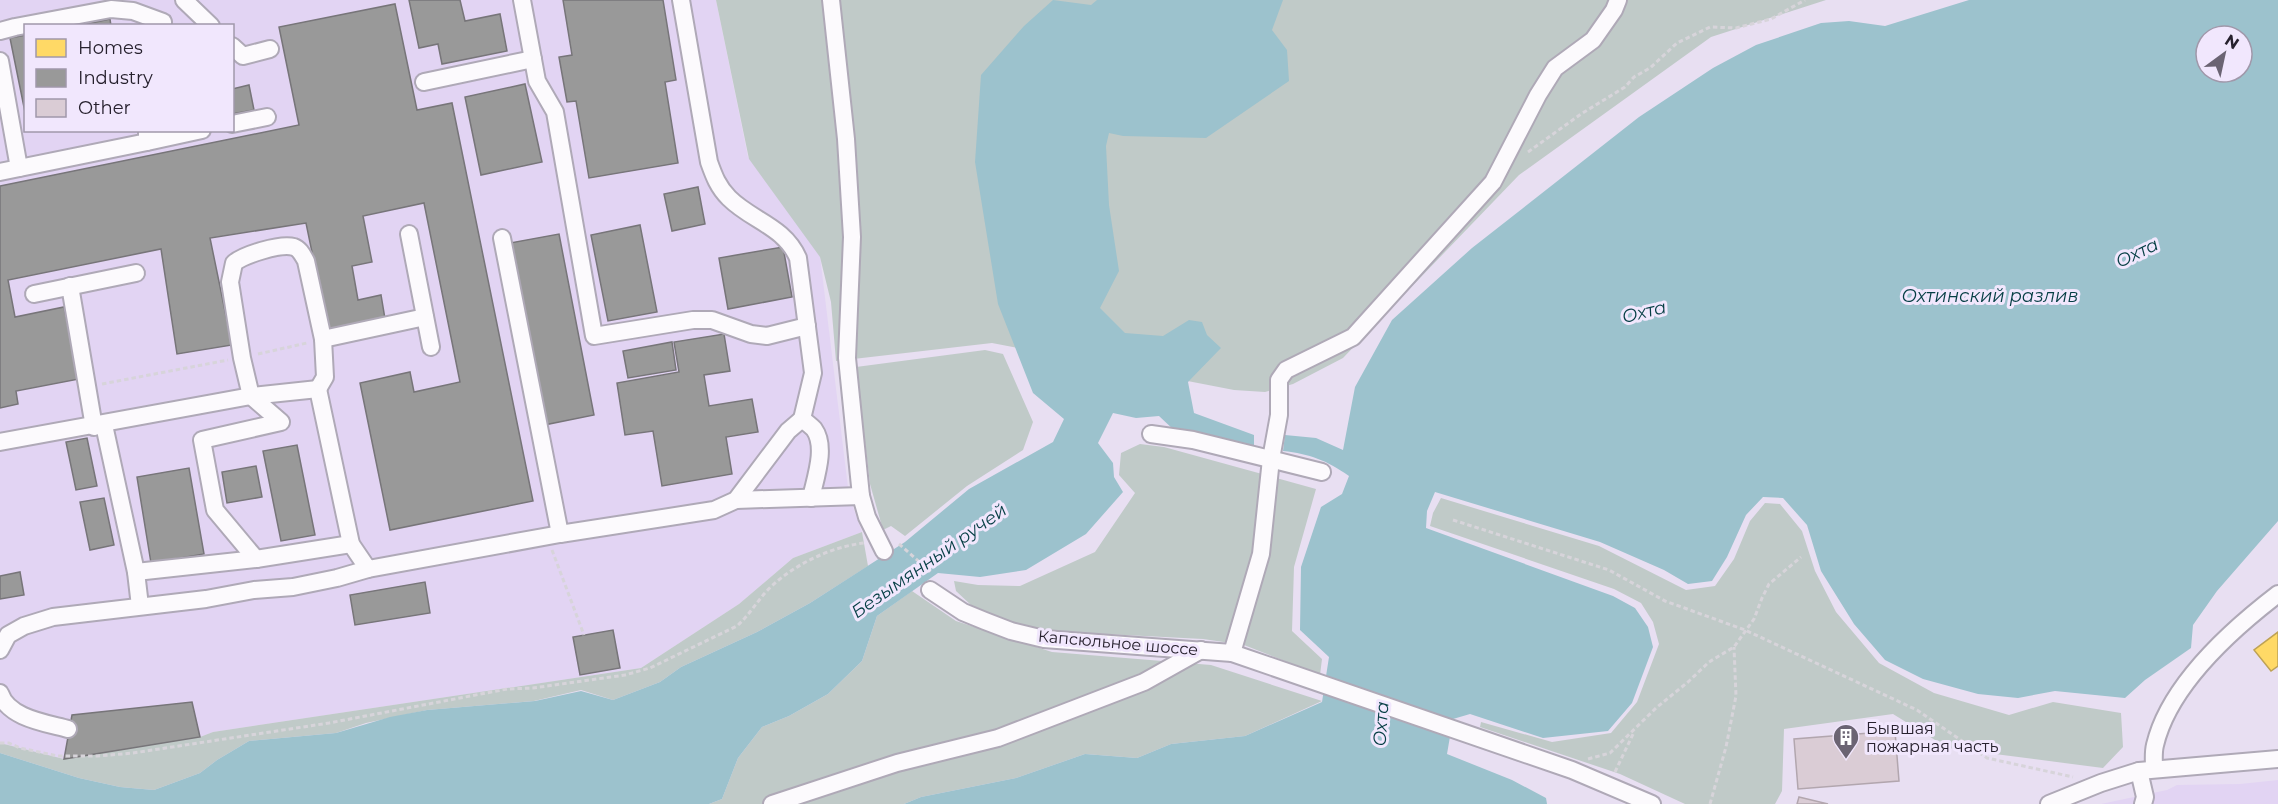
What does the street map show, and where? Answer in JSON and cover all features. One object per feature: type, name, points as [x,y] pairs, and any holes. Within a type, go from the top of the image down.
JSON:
[{"type":"street","points":[[31,24],[111,9],[133,11],[162,24],[182,0],[209,24]]},
{"type":"street","points":[[522,0],[537,81],[555,112],[594,336],[693,320],[712,320],[751,334],[766,336],[807,326]]},
{"type":"street","points":[[681,0],[709,162],[716,182],[730,199],[778,232],[792,245],[798,258],[813,373],[802,419],[788,431],[736,500]]},
{"type":"street","points":[[831,0],[846,139],[852,237],[848,358],[861,496],[867,517],[886,545]]},
{"type":"street","points":[[1232,653],[1261,554],[1271,459],[1279,415],[1279,380],[1286,370],[1353,337],[1492,183],[1538,95],[1555,68],[1593,40],[1614,10],[1618,0]]},
{"type":"street","points":[[0,32],[24,25]]},
{"type":"street","points":[[234,48],[243,56],[270,50]]},
{"type":"street","points":[[424,82],[533,60]]},
{"type":"street","points":[[0,61],[18,168]]},
{"type":"street","points":[[234,124],[267,117]]},
{"type":"street","points":[[0,172],[147,136],[184,132]]},
{"type":"street","points":[[409,234],[431,347]]},
{"type":"street","points":[[502,238],[553,536]]},
{"type":"street","points":[[256,559],[215,510],[202,440],[281,422],[251,396],[242,358],[230,282],[234,263],[246,255],[285,247],[298,249],[306,261],[323,339],[325,377],[318,389],[351,544],[368,569]]},
{"type":"street","points":[[34,294],[136,273]]},
{"type":"street","points":[[70,286],[87,386],[136,572],[140,606]]},
{"type":"street","points":[[323,339],[425,317]]},
{"type":"street","points":[[0,442],[99,426],[251,396],[318,389]]},
{"type":"street","points":[[802,419],[814,429],[819,441],[819,457],[811,498]]},
{"type":"street","points":[[1151,434],[1193,440],[1322,472]]},
{"type":"street","points":[[0,650],[8,634],[24,626],[53,618],[206,599],[254,590],[293,587],[368,569],[714,510],[736,500],[861,496]]},
{"type":"street","points":[[136,572],[256,559],[351,544]]},
{"type":"street","name":"Капсюльное шоссе","points":[[932,583],[963,612],[1011,632],[1044,639],[1232,653],[1572,770]]},
{"type":"street","points":[[2142,804],[2145,797],[2146,770],[2159,730],[2176,695],[2245,620],[2278,594]]},
{"type":"street","points":[[772,804],[897,763],[998,738],[1144,682],[1201,650]]},
{"type":"street","points":[[0,693],[2,700],[22,715],[68,729]]},
{"type":"street","points":[[2049,804],[2102,783],[2146,770],[2278,759]]},
{"type":"street","points":[[1572,770],[1652,804]]},
{"type":"path","points":[[1523,157],[1581,114],[1625,87],[1634,77],[1650,68],[1677,43],[1710,27],[1736,28],[1771,19],[1805,0]]},
{"type":"path","points":[[87,386],[242,358],[323,339]]},
{"type":"path","points":[[1453,520],[1608,570],[1665,601],[1745,630],[1917,710],[1987,758],[2102,783]]},
{"type":"path","points":[[553,536],[584,635]]},
{"type":"path","points":[[0,743],[9,743],[20,748],[58,756],[133,753],[329,723],[507,689],[533,688],[625,675],[650,668],[737,626],[777,580],[798,565],[853,544],[886,545],[932,583]]},
{"type":"path","points":[[1572,770],[1589,758],[1610,753],[1656,708],[1709,662],[1734,647],[1754,620],[1769,584],[1801,557]]},
{"type":"path","points":[[1710,804],[1726,747],[1736,696],[1734,647]]},
{"type":"path","points":[[1608,784],[1636,728]]},
{"type":"shaded area","points":[[0,0],[716,0],[748,157],[820,256],[849,496],[862,532],[793,558],[739,604],[641,668],[213,732],[200,737],[64,759],[0,743]]},
{"type":"shaded area","points":[[716,0],[1826,0],[1711,37],[1519,175],[1343,358],[1293,384],[1265,392],[1234,390],[992,343],[836,361],[831,302],[820,257],[749,159]]},
{"type":"shaded area","points":[[985,350],[1003,354],[1033,422],[1023,450],[967,486],[905,536],[891,526],[883,530],[870,484],[856,367]]},
{"type":"shaded area","points":[[1140,444],[1164,447],[1316,489],[1294,567],[1292,631],[1322,659],[1320,675],[1244,645],[1203,639],[1066,632],[1021,626],[972,606],[956,591],[954,581],[978,585],[1020,586],[1095,552],[1135,493],[1119,475],[1121,453]]},
{"type":"shaded area","points":[[1441,498],[1599,546],[1686,590],[1715,586],[1734,559],[1750,521],[1765,503],[1780,504],[1802,531],[1815,571],[1836,612],[1879,663],[1934,693],[2009,715],[2053,702],[2121,713],[2123,747],[2103,768],[1948,748],[1893,714],[1784,729],[1782,791],[1775,804],[1685,804],[1620,774],[1480,727],[1481,722],[1552,742],[1611,733],[1637,702],[1659,644],[1653,622],[1641,603],[1614,589],[1430,526],[1433,513]]},
{"type":"shaded area","points":[[862,532],[868,566],[810,603],[757,632],[681,667],[660,682],[613,700],[581,690],[534,701],[427,710],[366,723],[336,733],[249,741],[200,773],[154,790],[120,787],[79,778],[0,753],[0,743],[64,759],[200,737],[213,732],[641,668],[739,604],[793,558]]},
{"type":"shaded area","points":[[912,591],[956,621],[1052,652],[1211,665],[1322,701],[1245,736],[1171,744],[1137,758],[1085,754],[1016,778],[921,797],[904,804],[709,804],[722,799],[738,758],[762,727],[789,716],[828,694],[862,661],[877,616]]},
{"type":"shaded area","points":[[2278,780],[2278,804],[2101,804],[2167,790],[2177,785],[2240,784]]},
{"type":"water","name":"Безымянный ручей","points":[[1053,0],[1091,5],[1097,0],[1283,0],[1272,30],[1287,50],[1289,81],[1206,138],[1123,136],[1109,133],[1106,146],[1109,205],[1119,271],[1100,308],[1125,333],[1163,336],[1189,320],[1202,322],[1207,335],[1221,348],[1188,382],[1194,413],[1254,435],[1254,450],[1175,431],[1159,416],[1136,418],[1113,413],[1098,443],[1113,463],[1114,477],[1123,492],[1086,534],[1026,570],[980,577],[938,573],[877,616],[862,661],[828,694],[789,716],[762,727],[738,758],[722,799],[709,804],[0,804],[0,753],[79,778],[120,787],[154,790],[200,773],[249,741],[336,733],[390,717],[427,710],[535,701],[581,691],[613,700],[660,682],[681,667],[757,632],[810,603],[905,542],[969,489],[1053,442],[1064,419],[1033,393],[998,304],[975,162],[981,75],[1024,26]]},
{"type":"water","name":"Охтинский разлив","points":[[1969,0],[2278,0],[2278,521],[2217,591],[2193,625],[2191,648],[2145,680],[2125,698],[2055,691],[2018,698],[1978,694],[1923,679],[1885,660],[1854,624],[1821,571],[1807,525],[1783,498],[1763,497],[1746,515],[1727,557],[1712,581],[1688,584],[1664,570],[1600,542],[1435,492],[1427,511],[1426,528],[1613,596],[1635,608],[1648,627],[1653,647],[1632,703],[1608,731],[1543,738],[1470,714],[1453,719],[1447,754],[1512,780],[1546,798],[1547,804],[904,804],[921,797],[1016,778],[1085,754],[1137,758],[1171,744],[1245,736],[1322,702],[1329,657],[1300,630],[1301,567],[1321,507],[1342,494],[1349,476],[1318,459],[1283,451],[1285,435],[1316,438],[1343,450],[1355,387],[1392,320],[1472,248],[1639,117],[1713,68],[1756,45],[1821,23],[1849,21],[1885,26]]},
{"type":"building: Homes","points":[[2278,632],[2278,666],[2271,671],[2254,650]]},
{"type":"building: Industry","points":[[409,0],[460,0],[465,21],[500,14],[507,51],[442,64],[438,44],[419,48]]},
{"type":"building: Industry","points":[[563,0],[663,0],[676,80],[665,82],[678,163],[589,178],[576,101],[567,102],[559,57],[572,55]]},
{"type":"building: Industry","points":[[395,4],[417,110],[452,103],[533,501],[390,530],[360,383],[410,372],[414,392],[460,382],[424,203],[363,216],[372,262],[352,266],[358,300],[381,295],[385,319],[328,330],[306,223],[210,238],[232,345],[177,354],[161,249],[8,280],[15,317],[64,307],[79,379],[16,391],[18,404],[0,408],[0,186],[299,125],[279,27]]},
{"type":"building: Industry","points":[[110,19],[111,24],[86,24]]},
{"type":"building: Industry","points":[[24,35],[24,107],[10,38]]},
{"type":"building: Industry","points":[[525,84],[542,162],[481,175],[465,97]]},
{"type":"building: Industry","points":[[249,85],[254,110],[234,114],[234,89]]},
{"type":"building: Industry","points":[[698,187],[705,224],[672,231],[664,194]]},
{"type":"building: Industry","points":[[640,225],[657,312],[608,321],[591,235]]},
{"type":"building: Industry","points":[[559,234],[594,415],[544,425],[510,243]]},
{"type":"building: Industry","points":[[783,247],[792,297],[728,309],[719,258]]},
{"type":"building: Industry","points":[[724,334],[730,371],[704,375],[709,406],[752,399],[758,432],[726,437],[732,474],[662,486],[653,431],[625,435],[617,383],[679,372],[674,342]]},
{"type":"building: Industry","points":[[672,342],[676,370],[628,378],[623,351]]},
{"type":"building: Industry","points":[[87,438],[97,486],[76,490],[66,442]]},
{"type":"building: Industry","points":[[297,445],[315,535],[281,541],[263,451]]},
{"type":"building: Industry","points":[[256,466],[262,497],[227,503],[222,472]]},
{"type":"building: Industry","points":[[189,468],[204,554],[151,563],[137,477]]},
{"type":"building: Industry","points":[[104,498],[114,545],[90,550],[80,502]]},
{"type":"building: Industry","points":[[20,572],[24,595],[0,599],[0,576]]},
{"type":"building: Industry","points":[[425,582],[430,613],[355,625],[350,595]]},
{"type":"building: Industry","points":[[613,630],[620,668],[580,675],[573,637]]},
{"type":"building: Industry","points":[[192,702],[200,737],[64,759],[72,715]]},
{"type":"building: Other","name":"Бывшая пожарная часть","points":[[1895,731],[1899,781],[1798,789],[1794,739]]},
{"type":"building: Other","points":[[1799,797],[1828,804],[1797,804]]},
{"type":"place","name":"Бывшая пожарная часть","points":[[1846,760]]},
{"type":"water label","name":"Охта","points":[[2137,253]]},
{"type":"water label","name":"Охта","points":[[1644,312]]},
{"type":"water label","name":"Охта","points":[[1381,724]]}]
